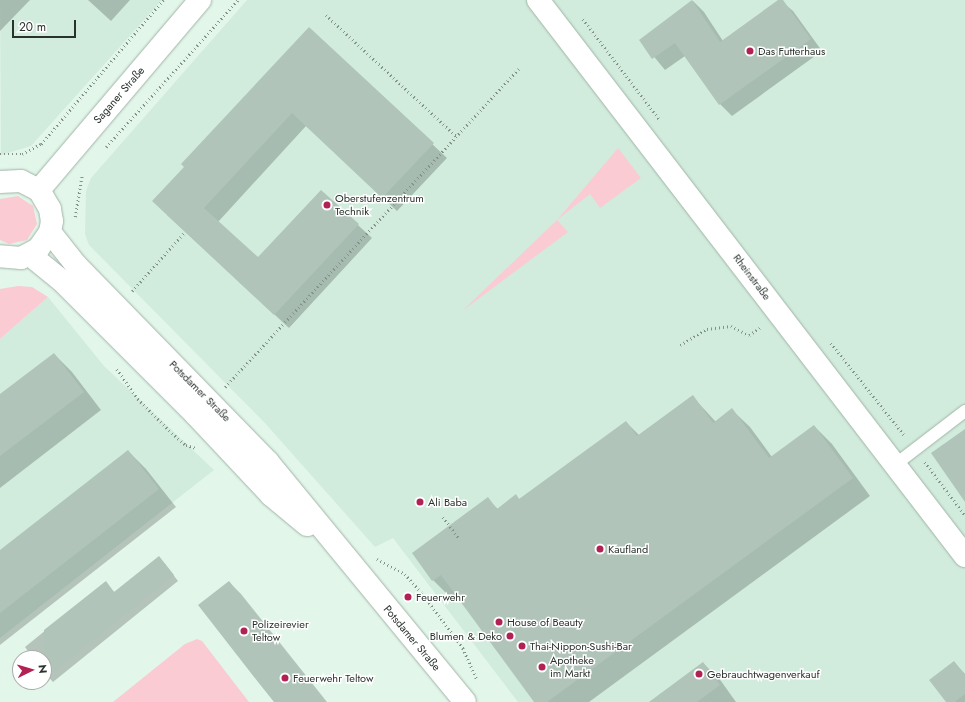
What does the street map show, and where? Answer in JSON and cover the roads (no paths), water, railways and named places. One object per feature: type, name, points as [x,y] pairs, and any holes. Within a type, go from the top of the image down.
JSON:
[{"type":"street","name":"Saganer Straße","points":[[39,190],[200,0]]},
{"type":"street","name":"Rheinstraße","points":[[538,0],[896,464],[962,544]]},
{"type":"street","points":[[0,182],[21,181],[39,190],[50,209],[50,232],[45,241],[30,255],[16,259],[0,256]]},
{"type":"street","name":"Potsdamer Straße","points":[[50,232],[76,265],[268,462],[465,702]]},
{"type":"street","name":"Potsdamer Straße","points":[[30,255],[61,280],[196,415],[271,495],[344,555]]},
{"type":"lane","points":[[896,464],[965,411]]},
{"type":"place","name":"Das Futterhaus","points":[[750,51]]},
{"type":"place","name":"Oberstufenzentrum Technik","points":[[327,205]]},
{"type":"place","name":"Ali Baba","points":[[420,502]]},
{"type":"place","name":"Kaufland","points":[[600,549]]},
{"type":"place","name":"Feuerwehr","points":[[408,597]]},
{"type":"place","name":"House of Beauty","points":[[499,622]]},
{"type":"place","name":"Polizeirevier Teltow","points":[[244,631]]},
{"type":"place","name":"Blumen & Deko","points":[[510,636]]},
{"type":"place","name":"Thai-Nippon-Sushi-Bar","points":[[522,646]]},
{"type":"place","name":"Apotheke im Markt","points":[[542,667]]},
{"type":"place","name":"Gebrauchtwagenverkauf","points":[[699,674]]},
{"type":"place","name":"Feuerwehr Teltow","points":[[285,678]]}]
